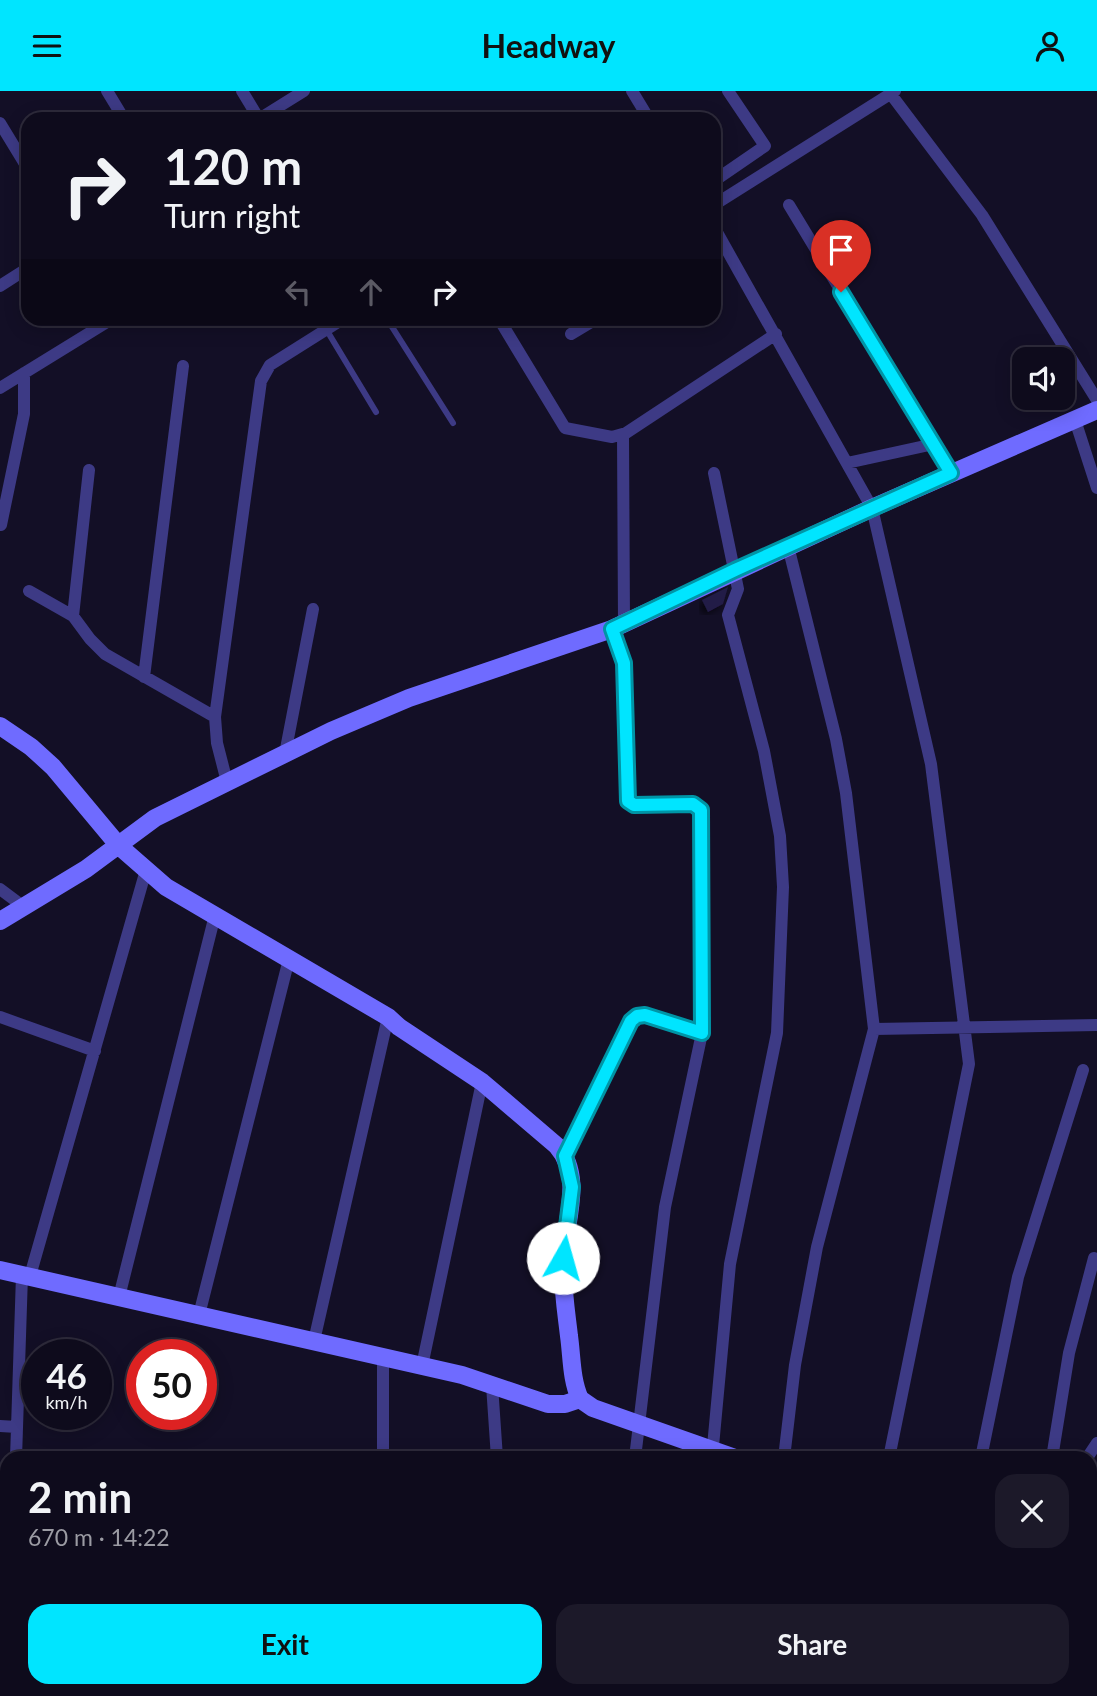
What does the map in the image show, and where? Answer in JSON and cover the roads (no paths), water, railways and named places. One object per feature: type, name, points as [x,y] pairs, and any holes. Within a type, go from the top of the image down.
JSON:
[{"type":"street","points":[[107,91],[120,112]]},
{"type":"street","points":[[242,91],[255,112]]},
{"type":"street","points":[[632,91],[645,112]]},
{"type":"street","points":[[721,176],[765,146],[728,91]]},
{"type":"street","points":[[270,112],[301,92]]},
{"type":"street","points":[[721,201],[894,94],[982,215],[1097,400]]},
{"type":"street","points":[[0,123],[21,158]]},
{"type":"street","points":[[789,205],[951,473]]},
{"type":"street","points":[[721,248],[776,334],[872,508],[931,764],[964,1027],[970,1053],[890,1451]]},
{"type":"street","points":[[0,286],[21,272]]},
{"type":"street","points":[[0,388],[101,326]]},
{"type":"street","points":[[228,782],[218,743],[215,717],[261,381],[270,365],[331,326]]},
{"type":"street","points":[[503,326],[565,428],[612,437],[623,435],[776,334]]},
{"type":"street","points":[[571,334],[584,326]]},
{"type":"street","points":[[144,677],[183,366]]},
{"type":"street","points":[[1,525],[23,414],[24,373]]},
{"type":"street","points":[[0,921],[119,846],[155,818],[359,718],[618,626],[872,508],[1097,410]]},
{"type":"street","points":[[1074,420],[1097,488]]},
{"type":"street","points":[[623,435],[618,626],[624,663],[628,801],[634,805],[693,804],[701,810],[702,1033],[664,1207],[636,1451]]},
{"type":"street","points":[[847,463],[934,444]]},
{"type":"street","points":[[74,616],[89,470]]},
{"type":"street","points":[[713,1451],[730,1264],[777,1033],[783,887],[780,836],[764,751],[728,615],[738,589],[714,473]]},
{"type":"street","points":[[785,1451],[795,1365],[817,1247],[874,1029],[844,782],[836,739],[788,546]]},
{"type":"street","points":[[29,591],[74,616],[97,647],[215,717]]},
{"type":"street","points":[[285,754],[313,609]]},
{"type":"street","points":[[0,726],[53,767],[119,846],[166,887],[388,1017],[482,1082],[565,1156],[572,1187],[563,1258],[564,1300],[573,1376],[580,1399],[593,1408],[639,1423],[704,1451]]},
{"type":"street","points":[[16,1451],[26,1276],[95,1051],[146,870]]},
{"type":"street","points":[[0,889],[24,907]]},
{"type":"street","points":[[120,1297],[215,915]]},
{"type":"street","points":[[199,1315],[289,959]]},
{"type":"street","points":[[565,1156],[634,1018],[645,1015],[702,1033]]},
{"type":"street","points":[[0,1017],[95,1051]]},
{"type":"street","points":[[314,1341],[388,1017]]},
{"type":"street","points":[[874,1029],[1097,1025]]},
{"type":"street","points":[[982,1451],[1018,1277],[1083,1070]]},
{"type":"street","points":[[422,1366],[482,1082]]},
{"type":"street","points":[[1053,1451],[1069,1353],[1094,1258]]},
{"type":"street","points":[[0,1270],[462,1375],[548,1404],[565,1404],[580,1399]]},
{"type":"street","points":[[383,1357],[383,1451]]},
{"type":"street","points":[[492,1385],[497,1451]]},
{"type":"street","points":[[0,1426],[18,1427]]},
{"type":"lane","points":[[391,326],[453,423]]},
{"type":"lane","points":[[326,329],[376,412]]}]
